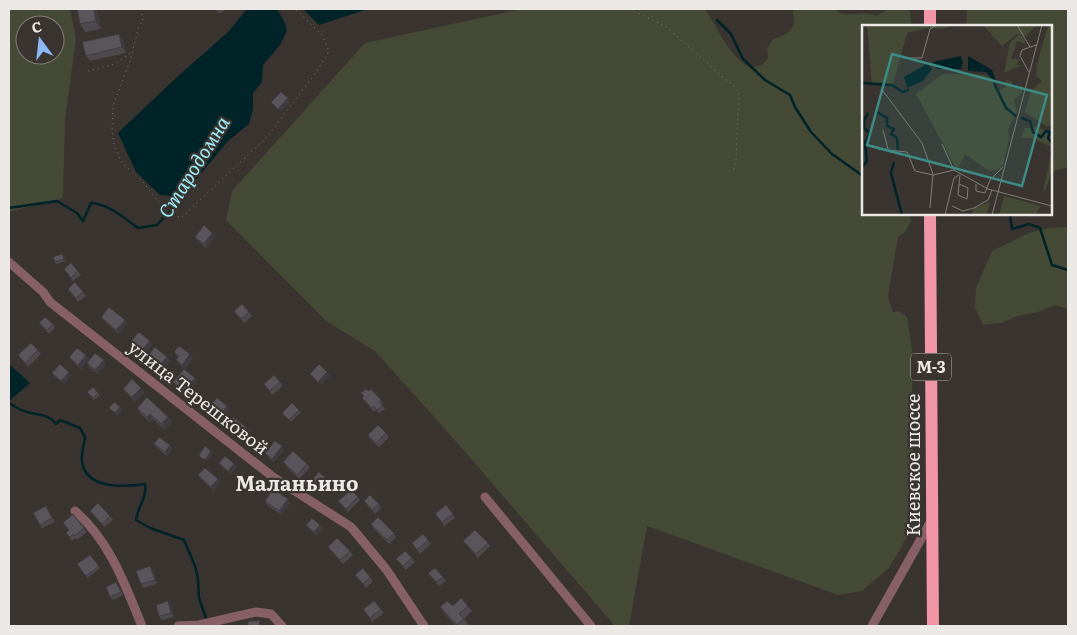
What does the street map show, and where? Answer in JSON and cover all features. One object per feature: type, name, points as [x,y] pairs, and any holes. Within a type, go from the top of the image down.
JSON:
[{"type":"highway","points":[[930,9],[930,25]]},
{"type":"highway","name":"Киевское шоссе","points":[[930,215],[933,626]]},
{"type":"street","name":"улица Терешковой","points":[[9,262],[43,292],[50,302],[273,477],[351,527],[386,569],[424,626]]},
{"type":"street","points":[[485,497],[591,626]]},
{"type":"street","points":[[75,511],[86,520],[115,562],[142,626]]},
{"type":"street","points":[[872,626],[931,521]]},
{"type":"street","points":[[178,626],[199,625],[256,612],[272,614],[282,626]]},
{"type":"path","points":[[141,9],[142,20],[113,106],[112,132],[115,148],[122,163],[142,181],[166,210],[181,218],[267,137],[315,74],[329,51],[322,35],[295,9]]},
{"type":"path","points":[[630,9],[665,26],[739,91],[736,159],[732,173]]},
{"type":"path","points":[[88,71],[115,64],[133,51]]},
{"type":"green space","points":[[9,9],[70,9],[76,39],[65,119],[63,198],[9,212]]},
{"type":"green space","points":[[521,9],[705,9],[730,50],[736,57],[752,68],[762,65],[768,58],[767,48],[773,39],[780,37],[792,28],[794,9],[837,9],[839,13],[844,14],[872,14],[877,16],[888,9],[910,9],[911,25],[862,25],[862,215],[909,215],[911,221],[906,231],[898,237],[888,296],[893,312],[899,311],[907,317],[912,351],[913,527],[889,568],[862,591],[838,595],[647,526],[629,626],[615,626],[460,446],[375,351],[326,321],[226,220],[232,191],[365,43]]},
{"type":"green space","points":[[967,9],[1068,9],[1068,167],[1052,172],[1052,25],[966,25]]},
{"type":"green space","points":[[1068,227],[1068,309],[1055,305],[1001,323],[983,325],[975,308],[976,288],[992,251],[1029,233],[1048,228]]},
{"type":"water","points":[[247,9],[277,9],[287,31],[280,45],[263,65],[262,82],[253,93],[253,109],[249,124],[228,141],[189,188],[174,196],[160,195],[136,172],[118,133],[228,32]]},
{"type":"water","points":[[303,9],[368,9],[319,25]]},
{"type":"water","points":[[9,364],[30,383],[9,401]]},
{"type":"building","points":[[77,9],[94,9],[96,21],[80,24]]},
{"type":"building","points":[[119,34],[122,47],[86,56],[82,42]]},
{"type":"building","points":[[281,92],[288,98],[278,109],[271,102]]},
{"type":"building","points":[[204,225],[212,233],[204,244],[195,237]]},
{"type":"building","points":[[62,254],[64,259],[55,262],[53,257]]},
{"type":"building","points":[[71,263],[78,271],[71,278],[64,269]]},
{"type":"building","points":[[75,282],[83,292],[76,298],[68,289]]},
{"type":"building","points":[[242,304],[249,312],[241,319],[234,311]]},
{"type":"building","points":[[109,307],[125,320],[116,330],[101,317]]},
{"type":"building","points":[[45,317],[53,324],[47,330],[39,323]]},
{"type":"building","points":[[139,332],[150,341],[142,350],[132,340]]},
{"type":"building","points":[[31,343],[38,350],[25,363],[18,355]]},
{"type":"building","points":[[179,346],[190,354],[182,365],[176,360],[179,356],[174,352]]},
{"type":"building","points":[[155,347],[167,357],[159,367],[147,357]]},
{"type":"building","points":[[77,348],[86,355],[78,365],[69,357]]},
{"type":"building","points":[[95,353],[104,360],[95,370],[87,363]]},
{"type":"building","points":[[60,364],[69,372],[61,381],[52,373]]},
{"type":"building","points":[[319,364],[327,372],[318,382],[310,374]]},
{"type":"building","points":[[184,369],[195,378],[184,391],[173,382]]},
{"type":"building","points":[[274,375],[280,382],[270,391],[264,384]]},
{"type":"building","points":[[132,379],[141,388],[132,397],[123,389]]},
{"type":"building","points":[[93,387],[98,393],[93,398],[87,392]]},
{"type":"building","points":[[366,389],[369,391],[371,389],[381,400],[379,402],[382,405],[377,410],[374,406],[372,408],[362,398],[364,396],[361,393]]},
{"type":"building","points":[[147,397],[168,417],[161,424],[150,414],[147,417],[137,408]]},
{"type":"building","points":[[217,398],[227,406],[220,414],[210,406]]},
{"type":"building","points":[[114,402],[120,407],[115,413],[109,408]]},
{"type":"building","points":[[292,403],[299,410],[289,420],[282,413]]},
{"type":"building","points":[[233,417],[247,428],[242,434],[228,423]]},
{"type":"building","points":[[378,425],[386,433],[376,443],[368,435]]},
{"type":"building","points":[[159,437],[170,445],[165,452],[154,444]]},
{"type":"building","points":[[275,441],[282,446],[272,459],[265,453]]},
{"type":"building","points":[[205,446],[211,451],[205,460],[199,455]]},
{"type":"building","points":[[293,451],[307,464],[297,475],[283,462]]},
{"type":"building","points":[[225,456],[234,464],[228,471],[219,463]]},
{"type":"building","points":[[205,468],[218,479],[211,487],[198,475]]},
{"type":"building","points":[[319,472],[328,480],[321,488],[312,480]]},
{"type":"building","points":[[273,489],[288,499],[279,511],[265,501]]},
{"type":"building","points":[[351,490],[358,497],[346,509],[338,501]]},
{"type":"building","points":[[370,495],[379,504],[372,510],[364,501]]},
{"type":"building","points":[[98,503],[110,516],[102,524],[90,511]]},
{"type":"building","points":[[446,505],[453,514],[442,522],[435,514]]},
{"type":"building","points":[[46,506],[52,518],[40,525],[33,513]]},
{"type":"building","points":[[73,514],[84,528],[70,537],[66,533],[69,530],[63,523]]},
{"type":"building","points":[[378,517],[394,533],[387,540],[371,524]]},
{"type":"building","points":[[312,518],[320,525],[314,532],[306,525]]},
{"type":"building","points":[[475,530],[488,543],[476,554],[463,541]]},
{"type":"building","points":[[423,534],[428,540],[417,550],[412,543]]},
{"type":"building","points":[[337,538],[350,551],[340,560],[328,547]]},
{"type":"building","points":[[405,551],[412,558],[403,566],[396,559]]},
{"type":"building","points":[[90,555],[99,566],[86,576],[77,564]]},
{"type":"building","points":[[150,566],[155,580],[141,584],[136,571]]},
{"type":"building","points":[[363,568],[370,577],[363,584],[355,575]]},
{"type":"building","points":[[435,568],[443,577],[436,582],[428,573]]},
{"type":"building","points":[[116,582],[121,592],[110,597],[106,587]]},
{"type":"building","points":[[461,598],[468,606],[459,614],[464,619],[457,625],[440,607],[447,601],[453,606]]},
{"type":"building","points":[[168,601],[171,613],[159,616],[156,605]]},
{"type":"building","points":[[374,601],[381,609],[370,618],[363,609]]},
{"type":"building","points":[[248,621],[260,621],[259,626],[248,626]]},
{"type":"waterway","name":"Стародомна","points":[[717,20],[731,34],[743,59],[765,80],[790,95],[795,107],[811,132],[832,154],[862,175]]},
{"type":"waterway","name":"Стародомна","points":[[9,208],[57,201],[77,213],[83,221],[91,203],[98,204],[116,212],[138,228],[157,225],[171,210],[175,195]]},
{"type":"waterway","name":"Стародомна","points":[[1010,215],[1012,229],[1029,224],[1040,228],[1052,265],[1068,270]]},
{"type":"waterway","points":[[9,403],[25,411],[47,417],[56,424],[60,420],[80,428],[85,437],[82,461],[90,477],[98,482],[117,486],[145,484],[145,494],[136,520],[150,528],[184,540],[195,566],[199,598],[207,621]]},
{"type":"district","name":"Маланьино","points":[[297,484]]}]
